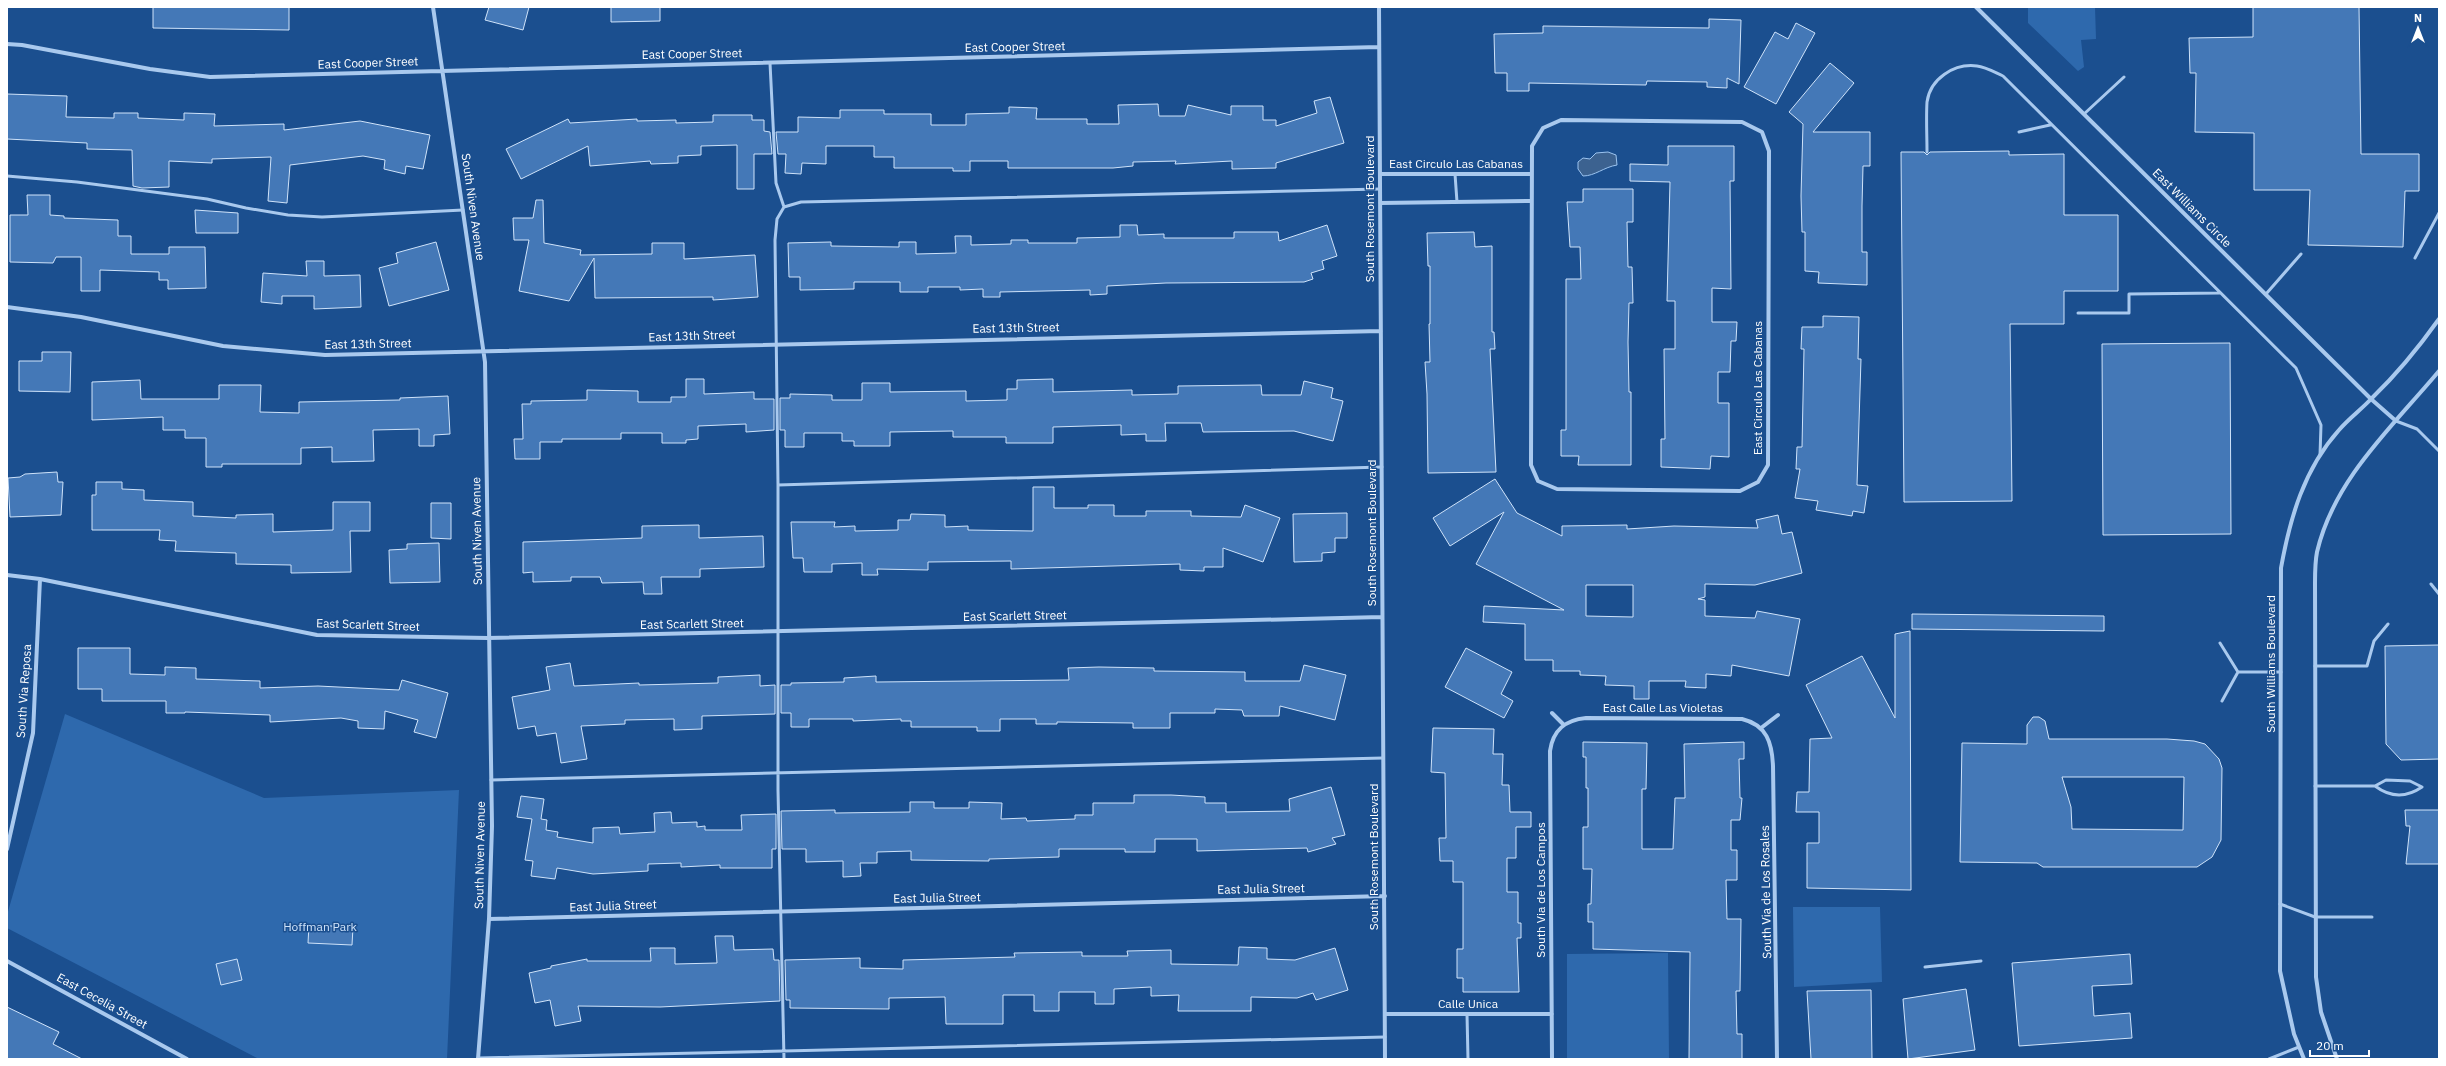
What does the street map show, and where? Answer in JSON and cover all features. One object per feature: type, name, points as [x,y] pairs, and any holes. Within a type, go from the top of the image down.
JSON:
[{"type":"street","name":"South Niven Avenue","points":[[433,7],[444,70],[484,352],[491,780],[489,919],[478,1058]]},
{"type":"street","name":"South Rosemont Boulevard","points":[[1379,7],[1385,1059]]},
{"type":"street","name":"East Williams Circle","points":[[1976,7],[2371,399],[2396,421]]},
{"type":"street","name":"East Cooper Street","points":[[7,44],[22,45],[150,70],[210,77],[1379,47]]},
{"type":"street","name":"East Circulo Las Cabanas","points":[[1562,120],[1742,122],[1762,132],[1769,151],[1768,465],[1758,482],[1740,491],[1557,489],[1538,481],[1531,465],[1531,174],[1532,146],[1543,128],[1562,120]]},
{"type":"street","name":"East Circulo Las Cabanas","points":[[1380,174],[1531,174]]},
{"type":"street","points":[[1380,203],[1531,201]]},
{"type":"street","name":"East 13th Street","points":[[7,307],[81,317],[223,346],[325,355],[1381,331]]},
{"type":"street","name":"South Williams Boulevard","points":[[2304,1059],[2286,1003],[2280,971],[2281,568],[2285,543],[2291,517],[2302,486],[2320,455],[2339,430],[2398,371],[2439,319]]},
{"type":"street","points":[[2337,1059],[2321,1012],[2316,977],[2315,583],[2317,553],[2329,516],[2343,488],[2396,421],[2439,371]]},
{"type":"street","name":"East Scarlett Street","points":[[7,574],[40,579],[317,635],[488,638],[1382,617]]},
{"type":"street","name":"South Via Reposa","points":[[7,849],[33,733],[40,579]]},
{"type":"street","points":[[1552,713],[1563,724]]},
{"type":"street","points":[[1761,728],[1778,715]]},
{"type":"street","name":"East Calle Las Violetas","points":[[1563,724],[1586,718],[1734,718],[1751,721],[1761,728]]},
{"type":"street","name":"South Via de Los Campos","points":[[1552,1059],[1550,751],[1556,732],[1563,724]]},
{"type":"street","name":"South Via de Los Rosales","points":[[1761,728],[1771,743],[1773,766],[1777,1059]]},
{"type":"street","name":"East Julia Street","points":[[489,919],[1385,896]]},
{"type":"street","name":"East Cecelia Street","points":[[7,961],[187,1059]]},
{"type":"street","name":"Calle Unica","points":[[1385,1014],[1552,1014]]},
{"type":"lane","points":[[770,63],[776,183],[784,207]]},
{"type":"lane","points":[[1927,152],[1927,117],[1929,94],[1940,78],[1950,70],[1963,66],[1976,66],[1989,69],[2003,76],[2296,368],[2321,426],[2320,455]]},
{"type":"lane","points":[[2084,114],[2124,77]]},
{"type":"lane","points":[[2019,132],[2050,124]]},
{"type":"lane","points":[[1455,174],[1456,202]]},
{"type":"lane","points":[[7,176],[77,182],[207,199],[288,215],[322,217],[463,210]]},
{"type":"lane","points":[[784,1059],[778,772],[778,485],[775,240],[777,219],[784,207],[801,202],[1380,189]]},
{"type":"lane","points":[[2414,258],[2439,213]]},
{"type":"lane","points":[[2266,294],[2301,254]]},
{"type":"lane","points":[[2078,314],[2129,313],[2129,294],[2220,292]]},
{"type":"lane","points":[[2396,421],[2417,429],[2439,450]]},
{"type":"lane","points":[[778,485],[1382,467]]},
{"type":"lane","points":[[2431,584],[2439,594]]},
{"type":"lane","points":[[2315,666],[2367,666],[2374,641],[2388,624]]},
{"type":"lane","points":[[2220,643],[2238,672]]},
{"type":"lane","points":[[2238,672],[2281,672]]},
{"type":"lane","points":[[2222,701],[2238,672]]},
{"type":"lane","points":[[491,780],[1383,758]]},
{"type":"lane","points":[[2315,786],[2375,786],[2386,780],[2410,781],[2422,787],[2411,795],[2386,795],[2375,786]]},
{"type":"lane","points":[[2280,904],[2315,917],[2372,917]]},
{"type":"lane","points":[[1925,967],[1981,961]]},
{"type":"lane","points":[[1467,1014],[1468,1059]]},
{"type":"lane","points":[[478,1058],[1385,1037]]},
{"type":"lane","points":[[2269,1059],[2299,1047]]},
{"type":"green space","points":[[2028,7],[2095,7],[2096,39],[2081,40],[2084,67],[2078,71],[2028,23]]},
{"type":"green space","name":"Hoffman Park","points":[[65,714],[264,798],[459,790],[447,1059],[259,1059],[7,928],[7,915]]},
{"type":"green space","points":[[1793,907],[1880,907],[1882,982],[1794,987]]},
{"type":"green space","points":[[1668,953],[1669,1059],[1567,1059],[1567,954]]},
{"type":"shaded area","points":[[1608,152],[1616,155],[1617,165],[1592,175],[1583,176],[1578,169],[1578,162],[1583,158],[1590,159],[1596,153]]},
{"type":"building","points":[[153,7],[289,7],[289,30],[153,28]]},
{"type":"building","points":[[489,7],[529,7],[523,30],[485,20]]},
{"type":"building","points":[[611,7],[660,7],[660,21],[611,22]]},
{"type":"building","points":[[2253,7],[2359,7],[2361,154],[2419,154],[2419,191],[2405,191],[2403,247],[2308,245],[2310,190],[2254,190],[2254,133],[2195,132],[2196,73],[2190,73],[2189,38],[2253,37]]},
{"type":"building","points":[[1709,19],[1741,20],[1739,84],[1727,78],[1727,88],[1707,87],[1707,82],[1647,81],[1646,85],[1529,83],[1529,91],[1507,91],[1507,73],[1495,73],[1494,34],[1543,33],[1543,26],[1709,28]]},
{"type":"building","points":[[1796,23],[1815,33],[1776,104],[1744,87],[1775,32],[1788,39]]},
{"type":"building","points":[[1830,63],[1854,83],[1813,132],[1870,132],[1870,166],[1863,166],[1862,206],[1862,252],[1867,252],[1867,285],[1818,283],[1819,272],[1805,271],[1805,232],[1802,232],[1801,196],[1803,124],[1789,112]]},
{"type":"building","points":[[7,94],[67,96],[66,117],[114,118],[114,113],[138,113],[138,118],[184,120],[184,113],[215,114],[214,126],[284,124],[284,130],[360,121],[430,135],[423,169],[406,166],[405,174],[384,169],[385,160],[363,156],[290,165],[287,203],[268,201],[271,157],[212,159],[212,163],[169,161],[169,187],[142,188],[133,186],[132,150],[87,149],[87,143],[7,139]]},
{"type":"building","points":[[1330,97],[1344,143],[1276,163],[1276,168],[1232,169],[1232,161],[1175,164],[1176,161],[1133,162],[1133,166],[1113,168],[1008,168],[1008,161],[970,161],[970,171],[953,171],[953,168],[894,168],[894,157],[874,157],[874,146],[826,146],[826,164],[802,163],[801,174],[785,173],[786,154],[778,154],[776,132],[798,132],[798,117],[840,118],[840,110],[884,110],[884,114],[931,114],[931,125],[966,125],[966,114],[1009,113],[1009,107],[1037,108],[1036,119],[1087,119],[1087,124],[1119,124],[1118,105],[1158,104],[1159,116],[1185,116],[1188,105],[1231,115],[1231,106],[1263,106],[1263,120],[1276,120],[1276,126],[1317,113],[1314,101]]},
{"type":"building","points":[[713,115],[752,115],[752,120],[764,120],[764,131],[770,132],[772,154],[754,154],[754,189],[737,189],[737,145],[701,146],[701,155],[678,156],[678,163],[651,164],[650,161],[590,166],[588,146],[521,179],[506,149],[568,119],[570,123],[637,119],[637,121],[676,120],[676,123],[713,122]]},
{"type":"building","points":[[1668,146],[1734,146],[1734,181],[1730,181],[1731,289],[1712,288],[1712,322],[1737,322],[1736,341],[1731,341],[1730,372],[1718,372],[1718,403],[1729,403],[1729,457],[1711,456],[1710,469],[1661,467],[1661,439],[1665,439],[1664,349],[1675,349],[1675,301],[1667,301],[1670,182],[1630,181],[1630,164],[1668,165]]},
{"type":"building","points":[[2009,151],[2009,155],[2064,154],[2064,215],[2118,215],[2118,291],[2064,291],[2064,324],[2010,324],[2012,501],[1904,502],[1901,152],[1924,152],[1927,155],[1930,152]]},
{"type":"building","points":[[1583,189],[1633,189],[1633,222],[1627,222],[1628,267],[1632,267],[1633,303],[1629,303],[1628,342],[1629,392],[1631,392],[1631,465],[1578,465],[1579,456],[1561,456],[1561,430],[1566,430],[1566,279],[1581,279],[1580,247],[1570,247],[1567,202],[1583,202]]},
{"type":"building","points":[[27,195],[50,195],[50,215],[64,216],[64,218],[118,220],[118,236],[131,236],[131,254],[169,254],[169,247],[205,247],[206,288],[168,289],[168,280],[159,280],[159,272],[100,270],[100,291],[81,291],[81,257],[56,257],[53,263],[10,262],[10,215],[28,215]]},
{"type":"building","points":[[536,200],[543,200],[544,243],[581,250],[580,255],[652,254],[652,243],[684,243],[684,259],[755,255],[758,297],[713,300],[713,297],[595,298],[594,258],[569,301],[519,291],[529,240],[514,240],[513,218],[533,218]]},
{"type":"building","points":[[195,210],[238,213],[238,233],[196,233]]},
{"type":"building","points":[[1120,225],[1137,225],[1138,235],[1164,234],[1164,238],[1234,238],[1234,232],[1278,232],[1279,241],[1327,225],[1337,256],[1322,261],[1324,269],[1311,273],[1313,279],[1304,282],[1166,283],[1107,286],[1107,294],[1090,295],[1090,290],[1000,292],[1000,297],[983,297],[983,289],[960,290],[960,287],[928,287],[928,292],[900,292],[900,282],[854,282],[854,289],[800,290],[800,277],[789,277],[788,243],[831,242],[831,246],[899,247],[899,242],[916,242],[916,254],[956,253],[955,236],[971,236],[971,245],[1011,244],[1011,240],[1028,240],[1028,243],[1077,243],[1077,238],[1120,237]]},
{"type":"building","points":[[1474,232],[1475,247],[1492,246],[1492,332],[1494,332],[1495,349],[1490,349],[1496,472],[1428,473],[1425,362],[1430,362],[1430,266],[1428,266],[1427,233]]},
{"type":"building","points":[[436,242],[449,290],[389,306],[379,268],[398,263],[396,253]]},
{"type":"building","points":[[306,261],[324,261],[324,276],[360,275],[361,307],[314,309],[314,296],[282,296],[282,304],[261,302],[263,273],[307,276]]},
{"type":"building","points":[[1823,316],[1859,317],[1858,359],[1861,359],[1857,485],[1868,486],[1864,513],[1853,511],[1852,516],[1816,510],[1818,501],[1795,498],[1800,469],[1796,469],[1797,447],[1802,447],[1804,349],[1801,349],[1802,327],[1823,327]]},
{"type":"building","points":[[2230,343],[2231,534],[2103,535],[2102,344]]},
{"type":"building","points":[[42,352],[71,352],[70,392],[19,391],[19,361],[42,361]]},
{"type":"building","points":[[686,379],[704,379],[704,394],[754,392],[754,399],[774,399],[774,430],[746,432],[746,424],[698,426],[698,439],[686,440],[686,443],[662,443],[662,433],[621,433],[621,439],[562,439],[562,442],[540,442],[540,459],[515,459],[514,439],[523,439],[522,404],[531,404],[531,401],[587,400],[587,390],[638,391],[638,402],[671,402],[671,397],[686,397]]},
{"type":"building","points":[[1053,379],[1053,392],[1132,390],[1132,395],[1178,394],[1178,386],[1261,385],[1262,395],[1301,395],[1304,381],[1333,388],[1331,398],[1343,401],[1333,441],[1294,431],[1203,432],[1201,423],[1165,423],[1166,441],[1146,441],[1146,434],[1121,435],[1121,425],[1053,427],[1053,443],[1006,443],[1006,437],[953,437],[953,431],[890,432],[890,446],[854,446],[854,441],[842,441],[842,433],[804,433],[804,447],[785,447],[785,430],[780,430],[780,398],[790,398],[790,394],[832,395],[832,400],[862,400],[862,383],[890,383],[890,392],[966,391],[966,401],[1007,400],[1007,389],[1017,389],[1017,380]]},
{"type":"building","points":[[140,380],[141,399],[219,399],[219,385],[261,385],[260,412],[299,413],[299,402],[400,400],[400,398],[448,396],[450,434],[434,435],[434,446],[419,446],[419,429],[373,430],[374,461],[332,462],[332,447],[301,448],[301,464],[222,464],[222,467],[206,467],[206,438],[185,438],[185,430],[163,430],[163,417],[92,420],[92,382]]},
{"type":"building","points":[[57,472],[58,482],[63,482],[61,515],[10,517],[8,478],[20,477],[25,474]]},
{"type":"building","points":[[1495,479],[1517,513],[1562,536],[1562,526],[1627,525],[1627,529],[1674,526],[1758,528],[1756,520],[1778,515],[1782,534],[1792,532],[1802,573],[1755,585],[1705,584],[1705,597],[1698,599],[1705,600],[1705,616],[1755,618],[1757,611],[1800,619],[1789,676],[1732,665],[1731,676],[1706,674],[1706,688],[1685,687],[1686,681],[1649,681],[1649,699],[1634,699],[1634,686],[1605,685],[1606,676],[1580,675],[1580,671],[1553,671],[1553,660],[1525,660],[1525,624],[1483,622],[1484,606],[1564,610],[1476,564],[1504,512],[1450,546],[1433,518]],"holes":[[[1586,585],[1633,585],[1633,617],[1586,616]]]},
{"type":"building","points":[[96,482],[122,482],[122,489],[144,490],[144,500],[193,502],[193,516],[236,518],[236,515],[273,514],[273,532],[333,530],[333,502],[370,502],[370,531],[350,531],[351,572],[291,573],[291,565],[236,564],[236,553],[175,551],[176,541],[159,540],[160,530],[92,530],[92,495],[96,495]]},
{"type":"building","points":[[1033,487],[1054,487],[1054,508],[1088,508],[1088,505],[1114,505],[1114,516],[1146,516],[1146,511],[1191,511],[1191,516],[1241,517],[1245,505],[1280,518],[1263,562],[1223,548],[1223,567],[1204,567],[1204,571],[1180,570],[1180,564],[1011,569],[1011,561],[928,562],[928,570],[877,569],[878,575],[862,575],[862,563],[832,564],[832,572],[804,572],[803,558],[793,558],[791,522],[835,522],[834,527],[855,526],[855,531],[898,530],[898,520],[910,520],[911,514],[945,515],[945,527],[968,526],[968,530],[1033,531]]},
{"type":"building","points":[[431,503],[451,503],[451,539],[431,538]]},
{"type":"building","points":[[1347,513],[1347,538],[1335,538],[1335,552],[1322,553],[1322,561],[1294,562],[1293,514]]},
{"type":"building","points":[[699,525],[699,538],[763,536],[764,567],[700,569],[700,577],[661,577],[662,594],[644,594],[643,582],[602,583],[600,577],[571,577],[571,581],[533,582],[533,572],[523,573],[523,542],[642,538],[642,526]]},
{"type":"building","points":[[439,543],[440,582],[390,583],[389,550],[407,549],[407,544]]},
{"type":"building","points":[[1912,614],[2104,616],[2104,631],[1912,629]]},
{"type":"building","points":[[1910,631],[1911,890],[1807,888],[1807,843],[1819,843],[1819,812],[1796,812],[1797,792],[1809,792],[1810,739],[1832,738],[1806,685],[1862,656],[1895,718],[1895,634]]},
{"type":"building","points":[[2439,645],[2439,759],[2401,760],[2386,744],[2385,646]]},
{"type":"building","points":[[78,648],[130,648],[130,674],[165,675],[165,667],[196,668],[196,679],[260,681],[260,688],[318,686],[399,690],[402,680],[448,693],[436,738],[414,732],[418,720],[385,711],[384,729],[358,728],[358,721],[341,718],[270,722],[270,715],[185,712],[166,713],[166,701],[102,701],[102,689],[78,689]]},
{"type":"building","points":[[1466,648],[1512,672],[1501,694],[1513,701],[1504,718],[1445,687]]},
{"type":"building","points":[[570,663],[574,686],[639,683],[639,685],[718,683],[718,677],[760,675],[760,686],[775,685],[775,714],[702,716],[702,729],[674,730],[674,719],[625,720],[625,724],[581,726],[587,759],[561,763],[556,733],[537,736],[535,726],[518,729],[512,697],[550,690],[546,667]]},
{"type":"building","points":[[1304,665],[1346,675],[1335,720],[1280,706],[1279,716],[1244,716],[1242,710],[1215,709],[1215,713],[1170,713],[1170,728],[1133,728],[1133,723],[1057,722],[1057,724],[1036,724],[1036,719],[1000,719],[1000,731],[977,731],[977,727],[911,727],[911,721],[901,721],[901,719],[853,721],[853,719],[809,719],[809,727],[791,727],[791,713],[781,713],[781,685],[791,685],[791,683],[844,682],[844,678],[876,676],[876,682],[1069,680],[1068,668],[1099,667],[1154,668],[1154,671],[1245,672],[1245,681],[1300,681]]},
{"type":"building","points":[[2033,717],[2039,717],[2045,721],[2049,739],[2167,739],[2194,741],[2205,744],[2219,759],[2222,768],[2221,840],[2212,857],[2197,867],[2043,867],[2037,863],[1960,862],[1962,743],[2027,744],[2027,725]],"holes":[[[2062,777],[2184,777],[2183,830],[2072,829],[2071,807]]]},
{"type":"building","points":[[1433,728],[1494,729],[1493,754],[1503,754],[1502,785],[1509,785],[1510,812],[1531,812],[1531,827],[1516,827],[1516,858],[1507,858],[1507,892],[1518,892],[1518,923],[1521,923],[1521,938],[1517,938],[1519,992],[1463,992],[1463,978],[1457,978],[1457,949],[1463,949],[1463,882],[1453,882],[1453,861],[1440,861],[1439,838],[1446,838],[1445,773],[1431,772]]},
{"type":"building","points":[[1583,742],[1647,743],[1646,789],[1642,789],[1642,849],[1673,849],[1675,798],[1685,798],[1684,744],[1744,742],[1744,759],[1739,759],[1740,798],[1742,798],[1740,820],[1731,820],[1731,850],[1737,850],[1737,880],[1726,880],[1727,919],[1741,919],[1740,991],[1736,991],[1737,1034],[1742,1034],[1742,1059],[1689,1059],[1690,952],[1593,949],[1593,922],[1588,922],[1588,904],[1591,904],[1592,869],[1583,869],[1583,827],[1588,827],[1588,788],[1586,788],[1586,757],[1583,757]]},
{"type":"building","points":[[1331,787],[1345,835],[1332,838],[1336,844],[1308,852],[1307,848],[1197,851],[1197,839],[1155,839],[1155,852],[1125,852],[1125,849],[1059,849],[1059,857],[989,859],[989,861],[911,860],[911,851],[877,852],[877,863],[860,863],[861,876],[843,877],[843,861],[806,862],[806,849],[782,849],[781,811],[835,810],[835,813],[910,812],[910,802],[934,802],[934,808],[969,808],[969,802],[1002,803],[1001,819],[1026,818],[1027,821],[1075,819],[1075,815],[1093,815],[1093,803],[1134,803],[1134,795],[1171,795],[1205,797],[1205,803],[1226,803],[1226,812],[1290,811],[1289,799]]},
{"type":"building","points":[[521,796],[544,799],[541,819],[547,820],[546,830],[558,832],[557,837],[593,843],[593,828],[619,827],[620,834],[655,832],[654,813],[671,812],[672,823],[697,822],[697,827],[705,826],[705,830],[742,830],[741,815],[776,814],[776,849],[772,849],[772,868],[720,868],[720,865],[681,867],[681,863],[648,864],[648,871],[593,874],[557,868],[555,879],[531,876],[533,861],[525,860],[532,819],[517,817]]},
{"type":"building","points":[[2405,810],[2439,810],[2439,864],[2406,864],[2410,826],[2406,826]]},
{"type":"building","points":[[309,925],[353,927],[352,945],[308,943]]},
{"type":"building","points":[[715,936],[733,936],[734,950],[773,949],[774,960],[779,960],[780,1001],[660,1007],[578,1006],[581,1021],[555,1026],[550,1000],[535,1003],[529,973],[551,968],[551,966],[587,959],[587,961],[651,961],[650,948],[675,948],[675,964],[717,963]]},
{"type":"building","points":[[1239,947],[1267,948],[1267,959],[1295,960],[1335,948],[1348,990],[1316,1000],[1313,993],[1297,998],[1251,997],[1251,1011],[1178,1011],[1179,995],[1151,996],[1151,987],[1114,989],[1114,1004],[1095,1004],[1095,992],[1059,992],[1059,1011],[1034,1011],[1034,995],[1003,995],[1003,1024],[946,1024],[945,997],[889,998],[889,1009],[790,1008],[790,1000],[786,1000],[785,960],[860,958],[860,968],[903,969],[903,960],[1015,957],[1014,953],[1082,952],[1082,956],[1128,956],[1127,951],[1171,950],[1171,964],[1238,965]]},
{"type":"building","points":[[2130,954],[2132,984],[2092,986],[2094,1016],[2130,1013],[2132,1038],[2019,1046],[2012,963]]},
{"type":"building","points":[[237,959],[242,980],[221,985],[216,964]]},
{"type":"building","points":[[1966,989],[1975,1050],[1908,1059],[1903,999]]},
{"type":"building","points":[[1871,990],[1872,1059],[1811,1059],[1807,991]]},
{"type":"building","points":[[7,1007],[59,1032],[53,1044],[82,1059],[7,1059]]}]
